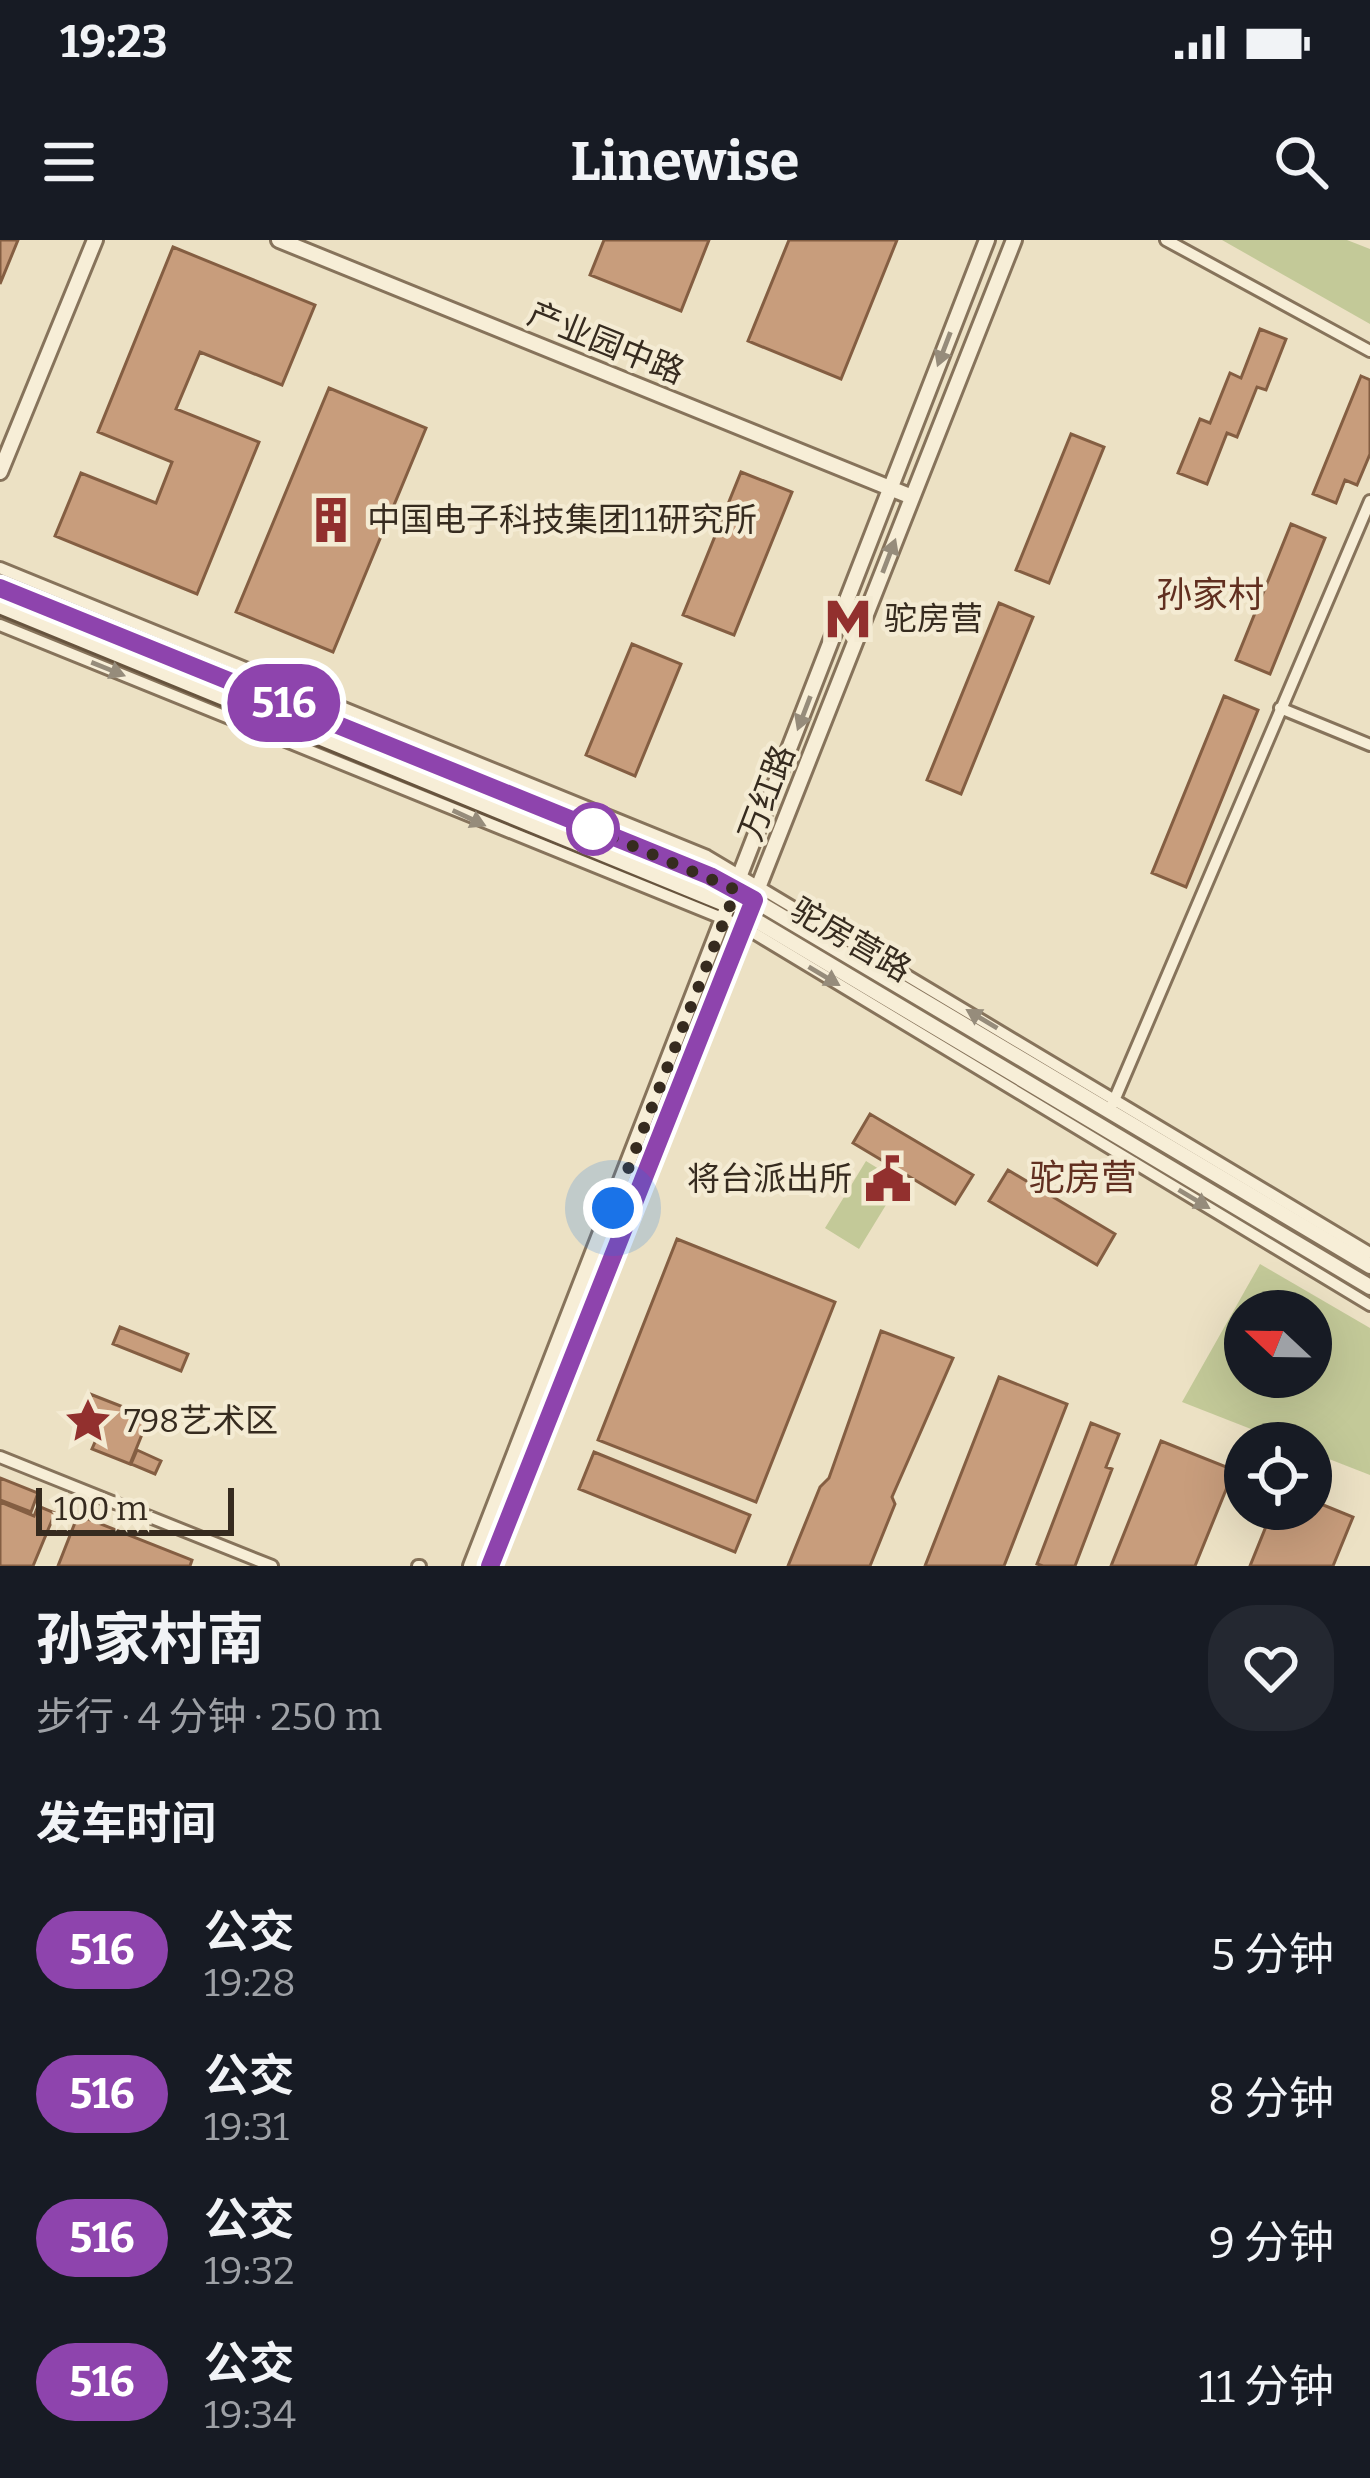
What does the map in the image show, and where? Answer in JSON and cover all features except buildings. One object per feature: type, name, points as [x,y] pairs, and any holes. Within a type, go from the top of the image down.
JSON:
[{"type":"main road","name":"驼房营路","points":[[0,588],[751,907]]},
{"type":"main road","name":"驼房营路","points":[[0,605],[733,897]]},
{"type":"street","points":[[0,472],[95,240]]},
{"type":"street","name":"产业园中路","points":[[279,240],[912,497]]},
{"type":"street","name":"万红路","points":[[471,1566],[986,240]]},
{"type":"street","name":"万红路","points":[[490,1566],[1014,240]]},
{"type":"street","points":[[1166,240],[1370,351]]},
{"type":"street","points":[[1370,501],[1112,1105],[1370,1253]]},
{"type":"street","points":[[0,568],[611,815],[1370,1305]]},
{"type":"street","points":[[0,625],[733,897]]},
{"type":"street","points":[[1280,707],[1370,745]]},
{"type":"street","name":"驼房营路","points":[[751,907],[1112,1105],[1370,1266]]},
{"type":"street","name":"驼房营路","points":[[751,907],[1370,1287]]},
{"type":"street","points":[[0,1457],[272,1566]]},
{"type":"green space","points":[[1222,240],[1347,240],[1370,249],[1370,324]]},
{"type":"green space","points":[[866,1161],[900,1182],[859,1249],[825,1228]]},
{"type":"green space","points":[[1260,1264],[1305,1290],[1245,1290]]},
{"type":"green space","points":[[1332,1306],[1370,1328],[1370,1475],[1332,1460],[1332,1422],[1233,1422],[1182,1402],[1224,1328],[1224,1398],[1332,1398]]},
{"type":"bus line","name":"516","points":[[0,588],[710,876],[754,900],[490,1566]]},
{"type":"place","name":"中国电子科技集团11研究所","points":[[331,520]]},
{"type":"place","name":"驼房营","points":[[848,619]]},
{"type":"place","name":"将台派出所","points":[[888,1179]]},
{"type":"place","name":"798艺术区","points":[[88,1421]]},
{"type":"district","name":"孙家村","points":[[1210,595]]},
{"type":"district","name":"驼房营","points":[[1083,1178]]},
{"type":"route","points":[[593,829],[736,890],[613,1208]]}]
